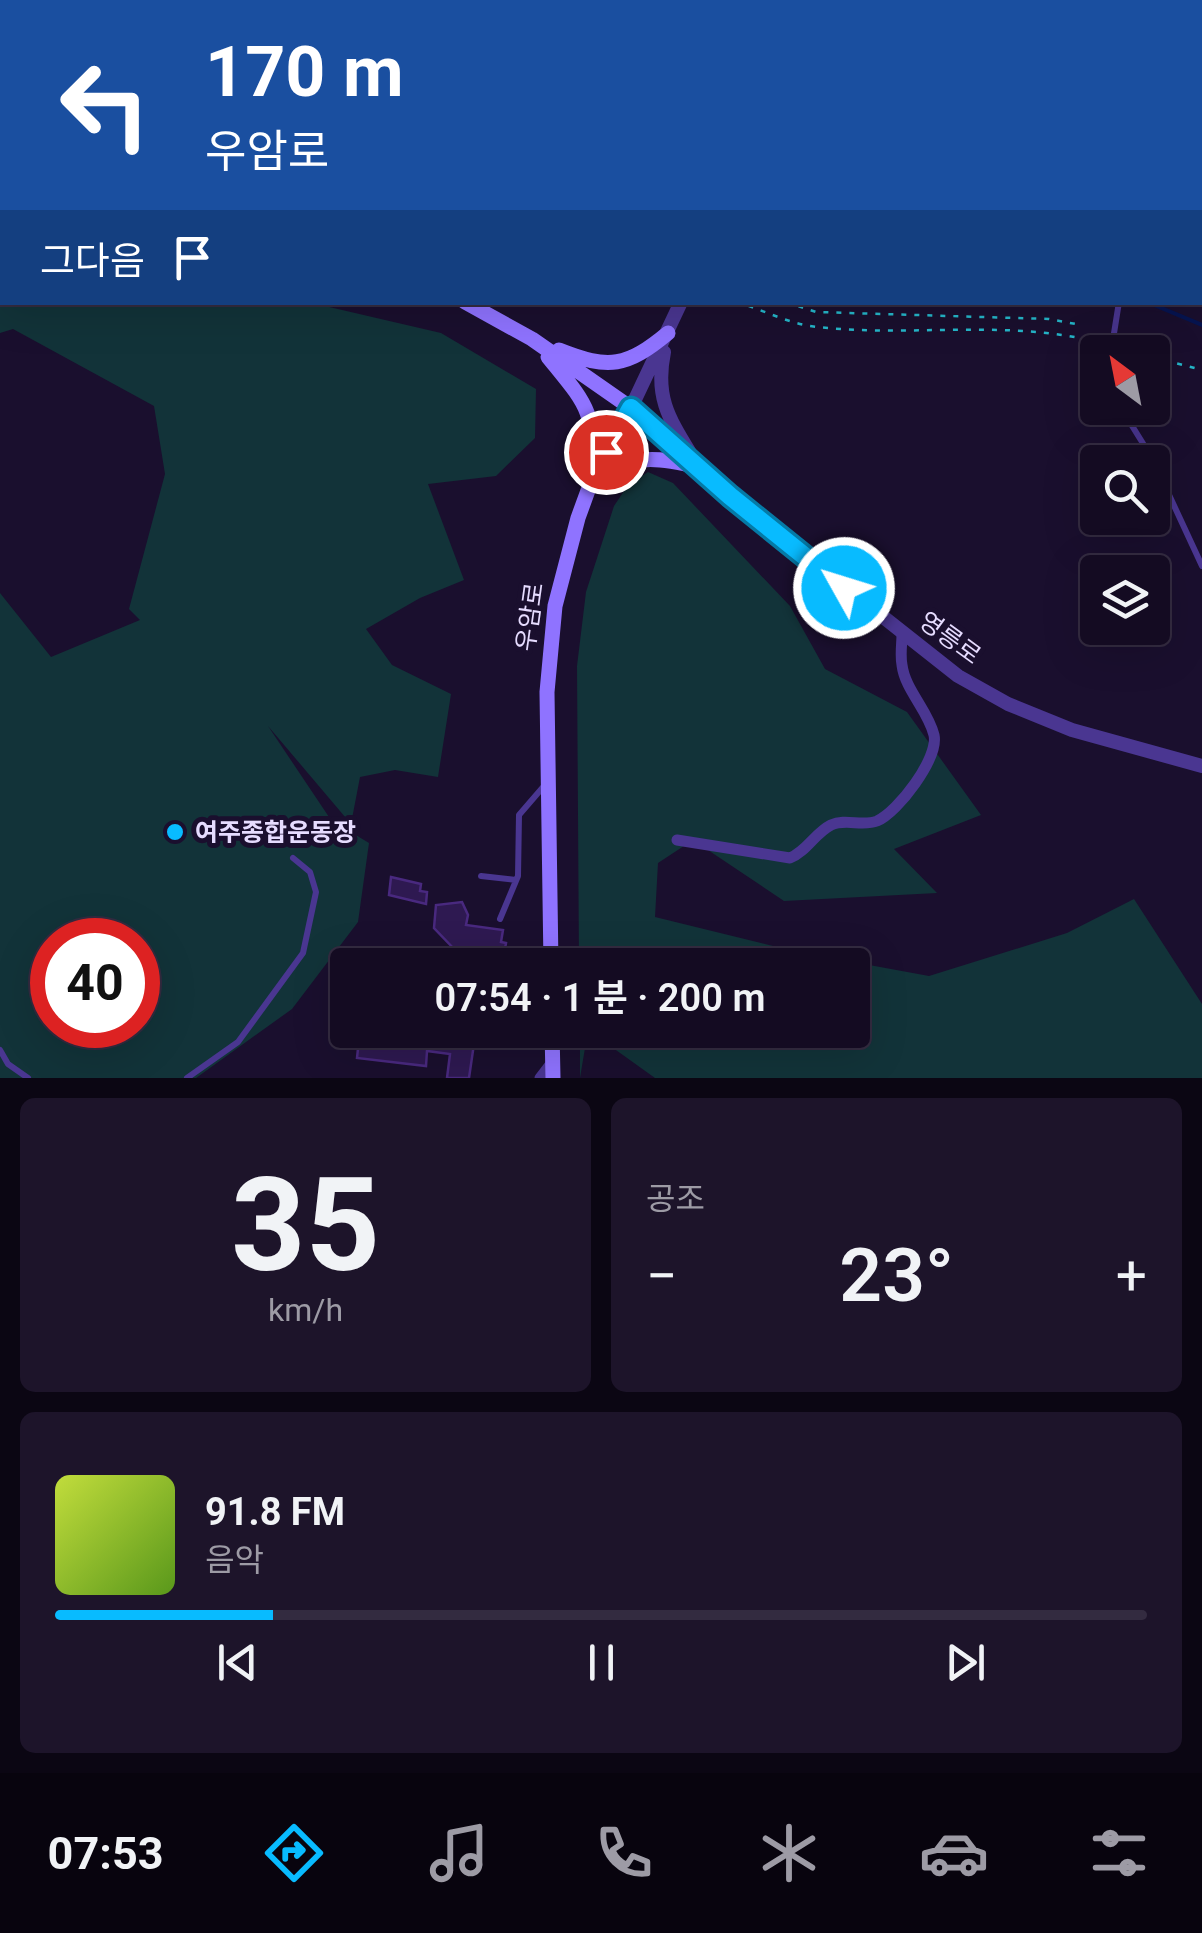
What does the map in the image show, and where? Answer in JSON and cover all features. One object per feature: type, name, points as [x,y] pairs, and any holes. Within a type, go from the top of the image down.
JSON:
[{"type":"main road","name":"영릉로","points":[[471,305],[532,338],[631,408]]},
{"type":"main road","points":[[532,338],[576,357],[605,364],[624,362],[642,354],[668,333]]},
{"type":"main road","points":[[532,338],[574,389],[592,424],[590,485]]},
{"type":"main road","name":"우암로","points":[[551,948],[547,692],[555,606],[590,485],[631,408]]},
{"type":"main road","points":[[590,485],[626,462],[643,458],[665,458],[698,466]]},
{"type":"main road","points":[[553,1048],[555,1078]]},
{"type":"street","name":"우암로","points":[[631,408],[680,305]]},
{"type":"street","points":[[668,333],[658,381],[674,428],[698,466]]},
{"type":"street","name":"영릉로","points":[[631,408],[902,634],[958,676],[1008,704],[1088,735],[1202,766]]},
{"type":"street","points":[[677,840],[790,858],[803,852],[828,826],[876,822],[891,812],[932,761],[936,740],[902,666],[902,634]]},
{"type":"street","points":[[540,1078],[553,1060]]},
{"type":"lane","points":[[1112,335],[1118,305]]},
{"type":"lane","points":[[1131,425],[1152,458],[1202,566]]},
{"type":"lane","points":[[500,919],[516,880],[519,815],[548,781]]},
{"type":"lane","points":[[187,1078],[238,1042],[303,953],[316,892],[310,872],[294,858]]},
{"type":"lane","points":[[481,876],[516,880]]},
{"type":"lane","points":[[0,1050],[8,1064],[28,1078]]},
{"type":"path","points":[[747,305],[812,326],[1026,332],[1080,338]]},
{"type":"path","points":[[764,305],[769,311]]},
{"type":"path","points":[[795,305],[816,312],[1049,319],[1082,325]]},
{"type":"path","points":[[1170,362],[1202,370]]},
{"type":"green space","points":[[0,305],[321,305],[441,333],[536,389],[535,438],[496,476],[428,484],[464,580],[420,598],[366,629],[392,665],[451,694],[438,777],[395,770],[360,777],[351,824],[268,726],[331,820],[369,843],[358,922],[338,948],[330,948],[330,959],[292,1009],[196,1078],[0,1078],[0,593],[51,657],[140,620],[129,609],[165,474],[154,406],[13,329],[0,333]]},
{"type":"green space","points":[[648,472],[673,483],[790,606],[825,669],[907,712],[981,815],[894,849],[937,893],[784,901],[693,840],[658,863],[655,917],[781,948],[579,948],[577,666],[586,592],[614,506],[628,485]]},
{"type":"green space","points":[[1134,899],[1202,1004],[1202,1078],[655,1078],[613,1048],[870,1048],[870,965],[929,976],[1067,933]]},
{"type":"green space","points":[[580,1048],[585,1048],[580,1078]]},
{"type":"building","points":[[391,877],[421,884],[420,891],[427,892],[426,904],[389,895]]},
{"type":"building","points":[[462,902],[468,915],[466,925],[503,930],[501,942],[506,943],[505,948],[453,948],[434,928],[436,905]]},
{"type":"building","points":[[358,1048],[473,1048],[469,1078],[447,1078],[450,1054],[427,1051],[426,1066],[357,1058]]},
{"type":"waterway","points":[[1154,305],[1202,325]]},
{"type":"place","name":"여주종합운동장","points":[[175,832]]},
{"type":"route","points":[[606,452],[631,408],[730,496],[844,588]]}]
